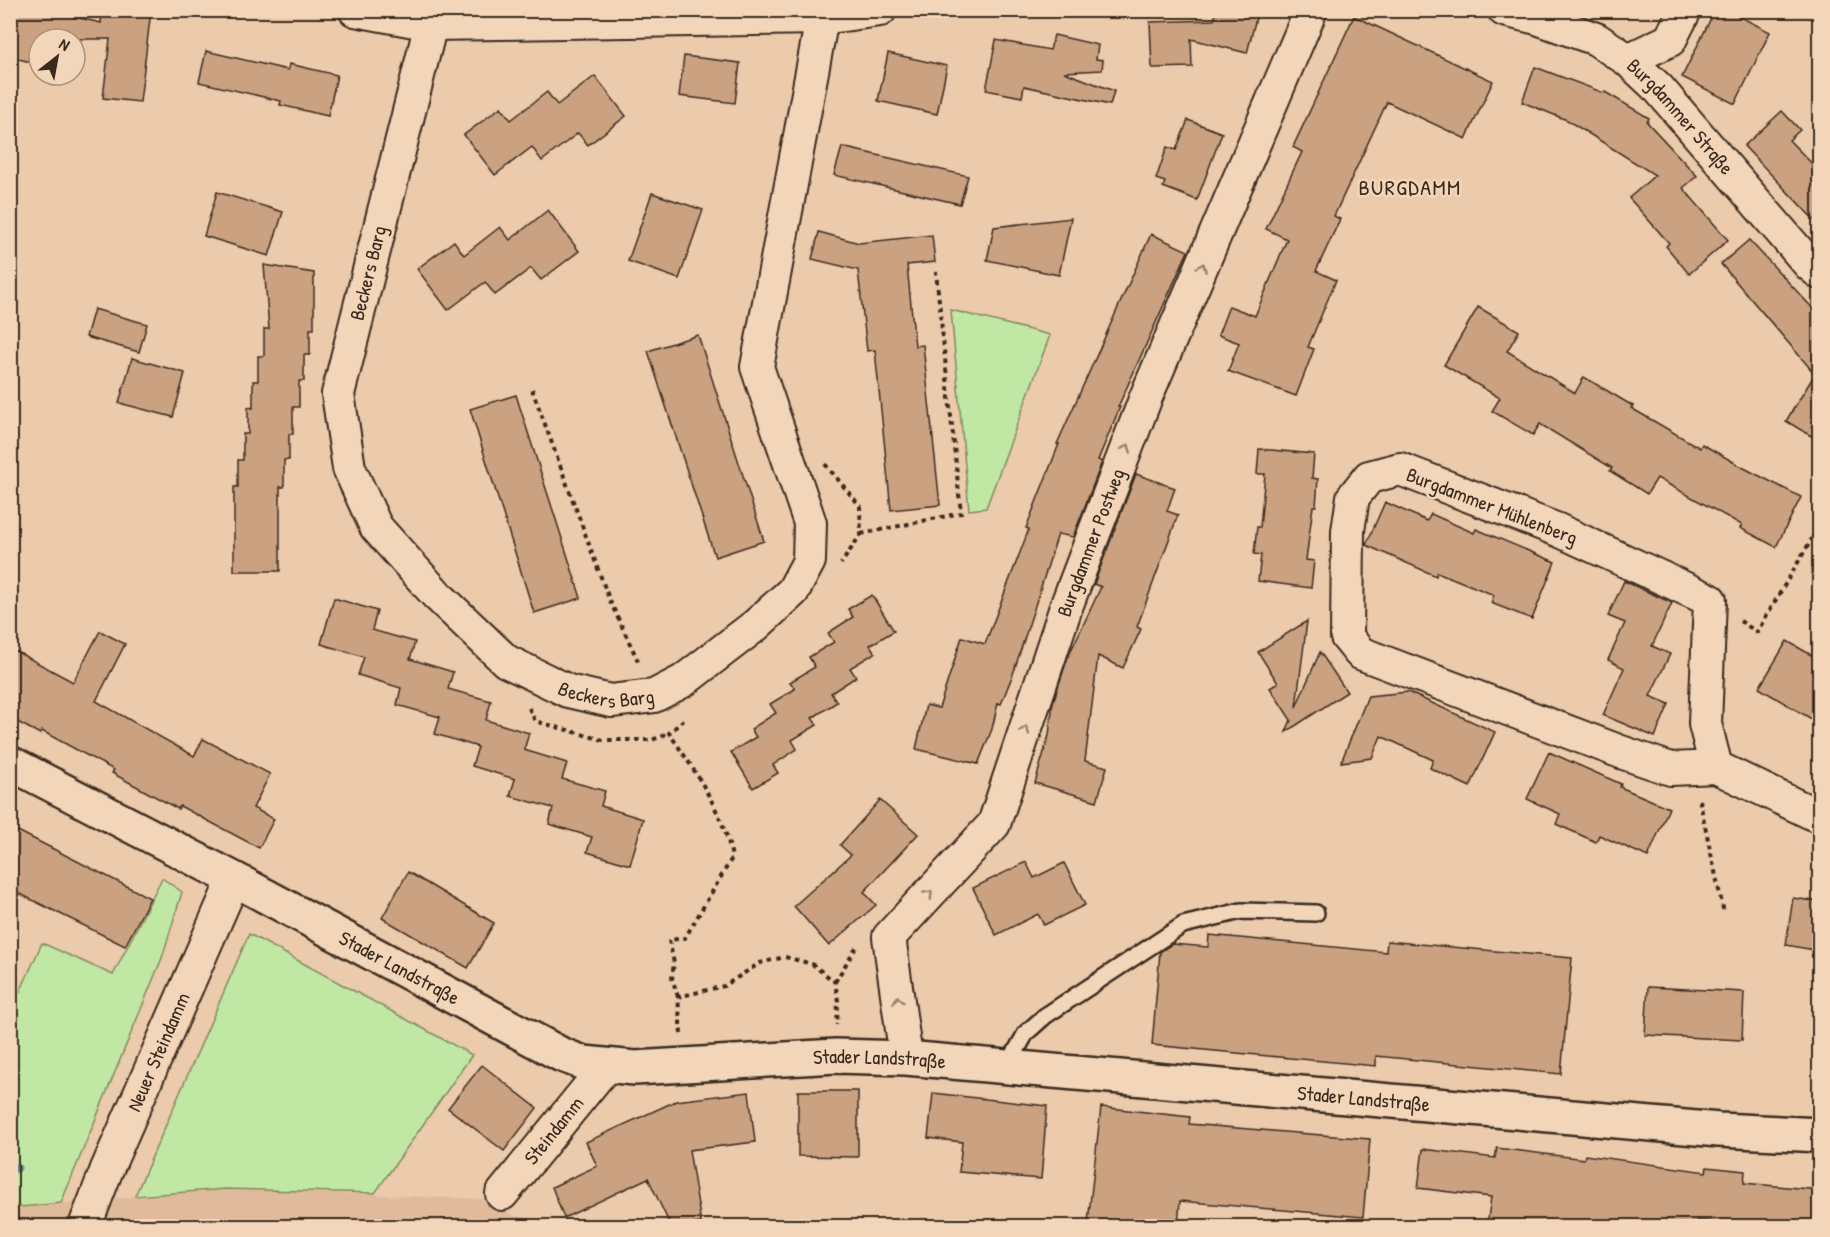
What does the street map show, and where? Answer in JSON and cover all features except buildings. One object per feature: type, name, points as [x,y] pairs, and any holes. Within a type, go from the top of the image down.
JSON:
[{"type":"street","points":[[355,10],[431,24],[521,16],[822,18],[880,10]]},
{"type":"street","name":"Burgdammer Postweg","points":[[906,1058],[889,937],[994,824],[1066,607],[1146,397],[1311,10]]},
{"type":"street","name":"Burgdammer Straße","points":[[1504,10],[1537,18],[1596,39],[1628,60],[1659,89],[1809,264],[1820,273]]},
{"type":"street","points":[[1628,60],[1670,40],[1685,10]]},
{"type":"street","name":"Beckers Barg","points":[[431,24],[338,394],[349,468],[376,527],[437,595],[506,661],[568,691],[611,701],[654,696],[683,681],[756,625],[793,591],[809,561],[810,523],[757,367],[822,18]]},
{"type":"street","name":"Burgdammer Mühlenberg","points":[[1710,600],[1558,530],[1400,469],[1369,477],[1353,497],[1348,531],[1347,637],[1360,653],[1671,769],[1716,767],[1820,817]]},
{"type":"street","points":[[1710,600],[1705,724],[1716,767]]},
{"type":"street","name":"Stader Landstraße","points":[[10,763],[234,879],[562,1055],[584,1063],[635,1068],[836,1056],[906,1058],[1719,1130],[1820,1136]]},
{"type":"street","name":"Neuer Steindamm","points":[[85,1227],[107,1169],[234,879]]},
{"type":"street","name":"Steindamm","points":[[502,1194],[606,1066]]},
{"type":"lane","points":[[1007,1067],[1026,1033],[1045,1016],[1183,925],[1241,911],[1316,914]]},
{"type":"path","points":[[861,534],[961,513],[936,272]]},
{"type":"path","points":[[532,389],[609,599],[654,696]]},
{"type":"path","points":[[1710,600],[1757,632],[1820,525]]},
{"type":"path","points":[[1716,767],[1700,803],[1724,913]]},
{"type":"path","points":[[684,1064],[678,997],[672,978],[674,963],[669,940],[685,938],[732,858],[730,846],[697,774]]},
{"type":"path","points":[[678,997],[724,986],[760,963],[785,957],[812,964],[835,982],[836,1056]]},
{"type":"shaded area","points":[[225,1189],[482,1199],[516,1216],[580,1226],[11,1226],[11,1208]]},
{"type":"green space","points":[[951,310],[1050,335],[986,508],[969,510]]},
{"type":"green space","points":[[162,878],[182,892],[162,958],[61,1203],[11,1208],[11,1012],[42,943],[113,975]]},
{"type":"green space","points":[[249,934],[472,1055],[375,1193],[225,1189],[135,1196]]},
{"type":"waterway","points":[[10,1169],[17,1168]]},
{"type":"railway","points":[[289,1226],[338,1226]]},
{"type":"district","name":"BURGDAMM","points":[[1410,187]]}]
